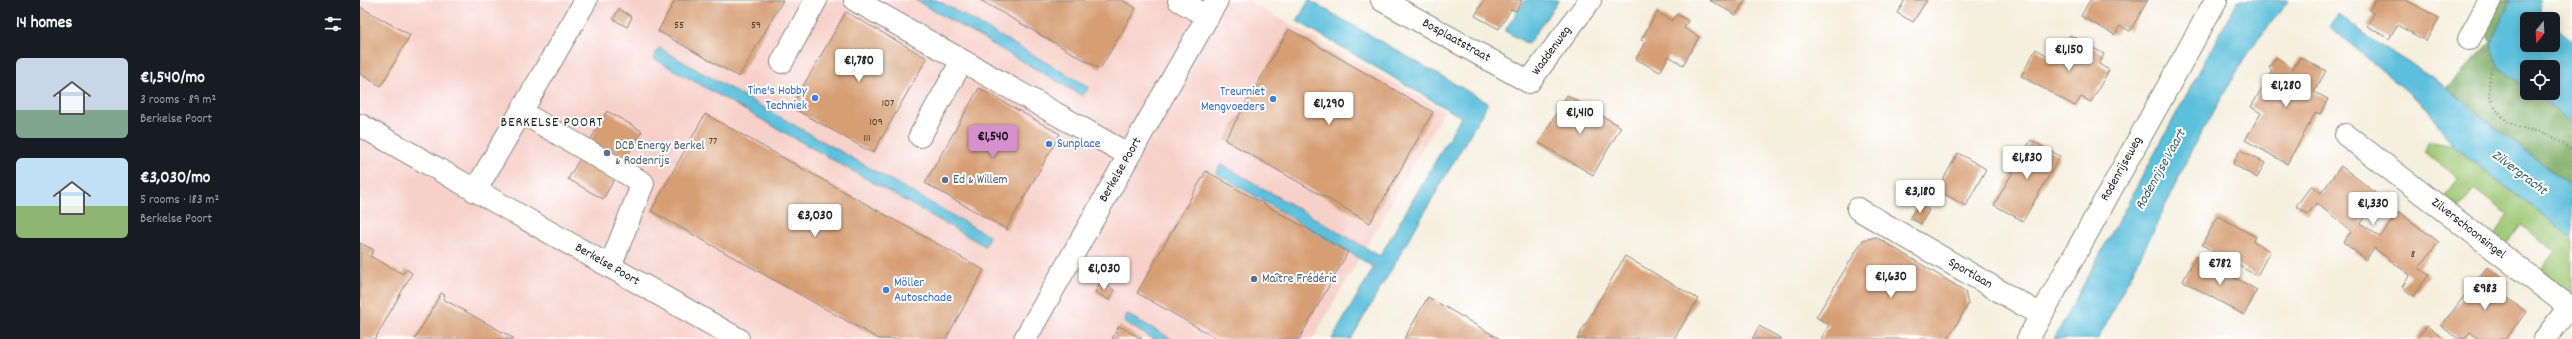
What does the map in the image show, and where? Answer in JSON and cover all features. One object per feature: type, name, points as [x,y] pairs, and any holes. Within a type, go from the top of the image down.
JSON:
[{"type":"street","points":[[475,191],[586,0]]},
{"type":"street","points":[[782,62],[816,0]]},
{"type":"street","points":[[855,0],[1130,155]]},
{"type":"street","points":[[1179,0],[1213,8]]},
{"type":"street","name":"Bosplaatstraat","points":[[1382,0],[1530,82]]},
{"type":"street","name":"Waddenweg","points":[[1530,82],[1590,0]]},
{"type":"street","name":"Rodenrijseweg","points":[[2028,339],[2216,0]]},
{"type":"street","points":[[2469,39],[2490,0]]},
{"type":"street","name":"Berkelse Poort","points":[[1025,339],[1213,8]]},
{"type":"street","points":[[920,136],[962,60]]},
{"type":"street","points":[[521,112],[643,183],[610,267]]},
{"type":"street","name":"Berkelse Poort","points":[[360,125],[738,339]]},
{"type":"street","name":"Zilverschoonsingel","points":[[2346,135],[2570,308]]},
{"type":"street","name":"Sportlaan","points":[[1858,209],[2041,315]]},
{"type":"street","points":[[2545,339],[2570,308]]},
{"type":"path","points":[[2492,68],[2488,88],[2499,115],[2515,126],[2545,133],[2563,144],[2572,152]]},
{"type":"shaded area","name":"Berkelse Poort","points":[[360,0],[1247,0],[1444,111],[1313,339],[360,339]]},
{"type":"green space","points":[[2496,0],[2511,0],[2491,42],[2481,28]]},
{"type":"green space","points":[[2491,42],[2498,66],[2520,83],[2520,100],[2543,100],[2572,123],[2572,187],[2446,88]]},
{"type":"green space","points":[[2429,141],[2453,146],[2572,238],[2572,295],[2540,271],[2555,251],[2521,225],[2506,245],[2494,234],[2508,215],[2474,189],[2459,208],[2444,197],[2459,178],[2424,152]]},
{"type":"water","points":[[915,0],[937,0],[1089,87],[1083,96]]},
{"type":"water","points":[[1309,0],[1488,103],[1351,339],[1332,339],[1374,267],[1216,173],[1221,164],[1380,256],[1461,117],[1297,21]]},
{"type":"water","points":[[1525,0],[1559,0],[1528,44],[1505,31]]},
{"type":"water","name":"Rodenrijse Vaart","points":[[2238,0],[2289,0],[2249,51],[2193,147],[2154,230],[2098,339],[2054,339]]},
{"type":"water","points":[[2511,0],[2539,0],[2541,12],[2520,12],[2520,52],[2560,52],[2560,31],[2572,40],[2572,123],[2543,100],[2560,100],[2560,60],[2520,60],[2520,83],[2498,66],[2491,42]]},
{"type":"water","name":"Zilvergracht","points":[[2338,14],[2381,46],[2434,78],[2505,136],[2572,187],[2572,238],[2453,146],[2427,108],[2330,27]]},
{"type":"water","points":[[659,48],[989,236],[985,246],[653,58]]},
{"type":"water","points":[[1127,314],[1172,339],[1153,339],[1124,322]]},
{"type":"building","points":[[675,0],[783,0],[739,77],[658,31]]},
{"type":"building","points":[[980,0],[1122,0],[1136,8],[1100,69]]},
{"type":"building","points":[[1484,0],[1522,0],[1516,11],[1511,9],[1499,29],[1475,16]]},
{"type":"building","points":[[1709,0],[1745,0],[1736,15]]},
{"type":"building","points":[[1905,0],[1927,0],[1913,22],[1897,13]]},
{"type":"building","points":[[2090,0],[2148,0],[2130,31],[2120,26],[2115,35],[2081,16]]},
{"type":"building","points":[[2375,0],[2406,0],[2439,18],[2426,41],[2397,25],[2389,39],[2367,26],[2374,13],[2369,11]]},
{"type":"building","points":[[360,7],[410,35],[381,86],[360,74]]},
{"type":"building","points":[[619,9],[632,17],[627,27],[613,19]]},
{"type":"building","points":[[846,12],[927,58],[873,153],[791,107]]},
{"type":"building","points":[[1657,12],[1672,21],[1677,14],[1688,21],[1684,28],[1699,37],[1683,65],[1669,56],[1660,72],[1636,59],[1645,42],[1641,40]]},
{"type":"building","points":[[1289,29],[1433,112],[1370,223],[1225,140]]},
{"type":"building","points":[[2070,35],[2104,54],[2099,64],[2109,70],[2091,102],[2081,97],[2075,106],[2021,76],[2036,49],[2056,61]]},
{"type":"building","points":[[2276,57],[2293,69],[2300,57],[2326,71],[2314,92],[2328,99],[2320,114],[2316,112],[2287,164],[2245,140],[2261,113],[2251,107],[2272,70],[2269,68]]},
{"type":"building","points":[[979,88],[1060,134],[1007,228],[1008,230],[925,183]]},
{"type":"building","points":[[1567,95],[1621,127],[1593,175],[1539,143]]},
{"type":"building","points":[[607,111],[642,131],[603,199],[568,179]]},
{"type":"building","points":[[705,114],[984,270],[946,339],[879,339],[651,211]]},
{"type":"building","points":[[2031,140],[2060,156],[2023,221],[1994,205]]},
{"type":"building","points":[[2240,150],[2265,163],[2257,178],[2233,164]]},
{"type":"building","points":[[1958,153],[1986,169],[1966,206],[1937,190]]},
{"type":"building","points":[[2341,166],[2381,197],[2361,223],[2380,237],[2399,212],[2439,242],[2419,268],[2429,275],[2413,296],[2402,287],[2410,275],[2374,248],[2366,260],[2343,242],[2352,231],[2316,203],[2308,214],[2296,206],[2312,185],[2321,193]]},
{"type":"building","points":[[1206,171],[1348,252],[1299,339],[1218,339],[1137,293]]},
{"type":"building","points":[[1918,204],[1929,210],[1921,224],[1910,218]]},
{"type":"building","points":[[2218,216],[2256,237],[2253,242],[2270,251],[2257,276],[2202,245]]},
{"type":"building","points":[[1876,237],[1965,291],[1968,305],[1948,339],[1821,339],[1829,325],[1816,317],[1863,240]]},
{"type":"building","points":[[360,243],[374,250],[370,256],[403,274],[406,269],[412,273],[375,339],[360,339]]},
{"type":"building","points":[[1625,256],[1698,299],[1674,339],[1577,339]]},
{"type":"building","points":[[2196,256],[2257,290],[2244,315],[2183,281]]},
{"type":"building","points":[[2487,267],[2508,282],[2500,292],[2526,312],[2506,339],[2478,339],[2470,332],[2464,339],[2458,339],[2441,326]]},
{"type":"building","points":[[1100,282],[1114,290],[1109,300],[1095,292]]},
{"type":"building","points":[[441,293],[445,295],[443,299],[515,339],[415,339]]},
{"type":"building","points":[[1428,297],[1500,339],[1404,339]]},
{"type":"building","points":[[1119,326],[1142,339],[1112,339]]},
{"type":"building","points":[[1759,326],[1782,339],[1752,339]]},
{"type":"building","points":[[2427,326],[2444,339],[2416,339]]},
{"type":"place","name":"Tine's Hobby Techniek","points":[[815,98]]},
{"type":"place","name":"Treurniet Mengvoeders","points":[[1273,99]]},
{"type":"place","name":"Sunplace","points":[[1049,144]]},
{"type":"place","name":"DCB Energy Berkel & Rodenrijs","points":[[607,153]]},
{"type":"place","name":"Ed & Willem","points":[[945,180]]},
{"type":"place","name":"Maître Frédéric","points":[[1254,279]]},
{"type":"place","name":"Möller Autoschade","points":[[886,290]]},
{"type":"district","name":"BERKELSE POORT","points":[[552,123]]}]
